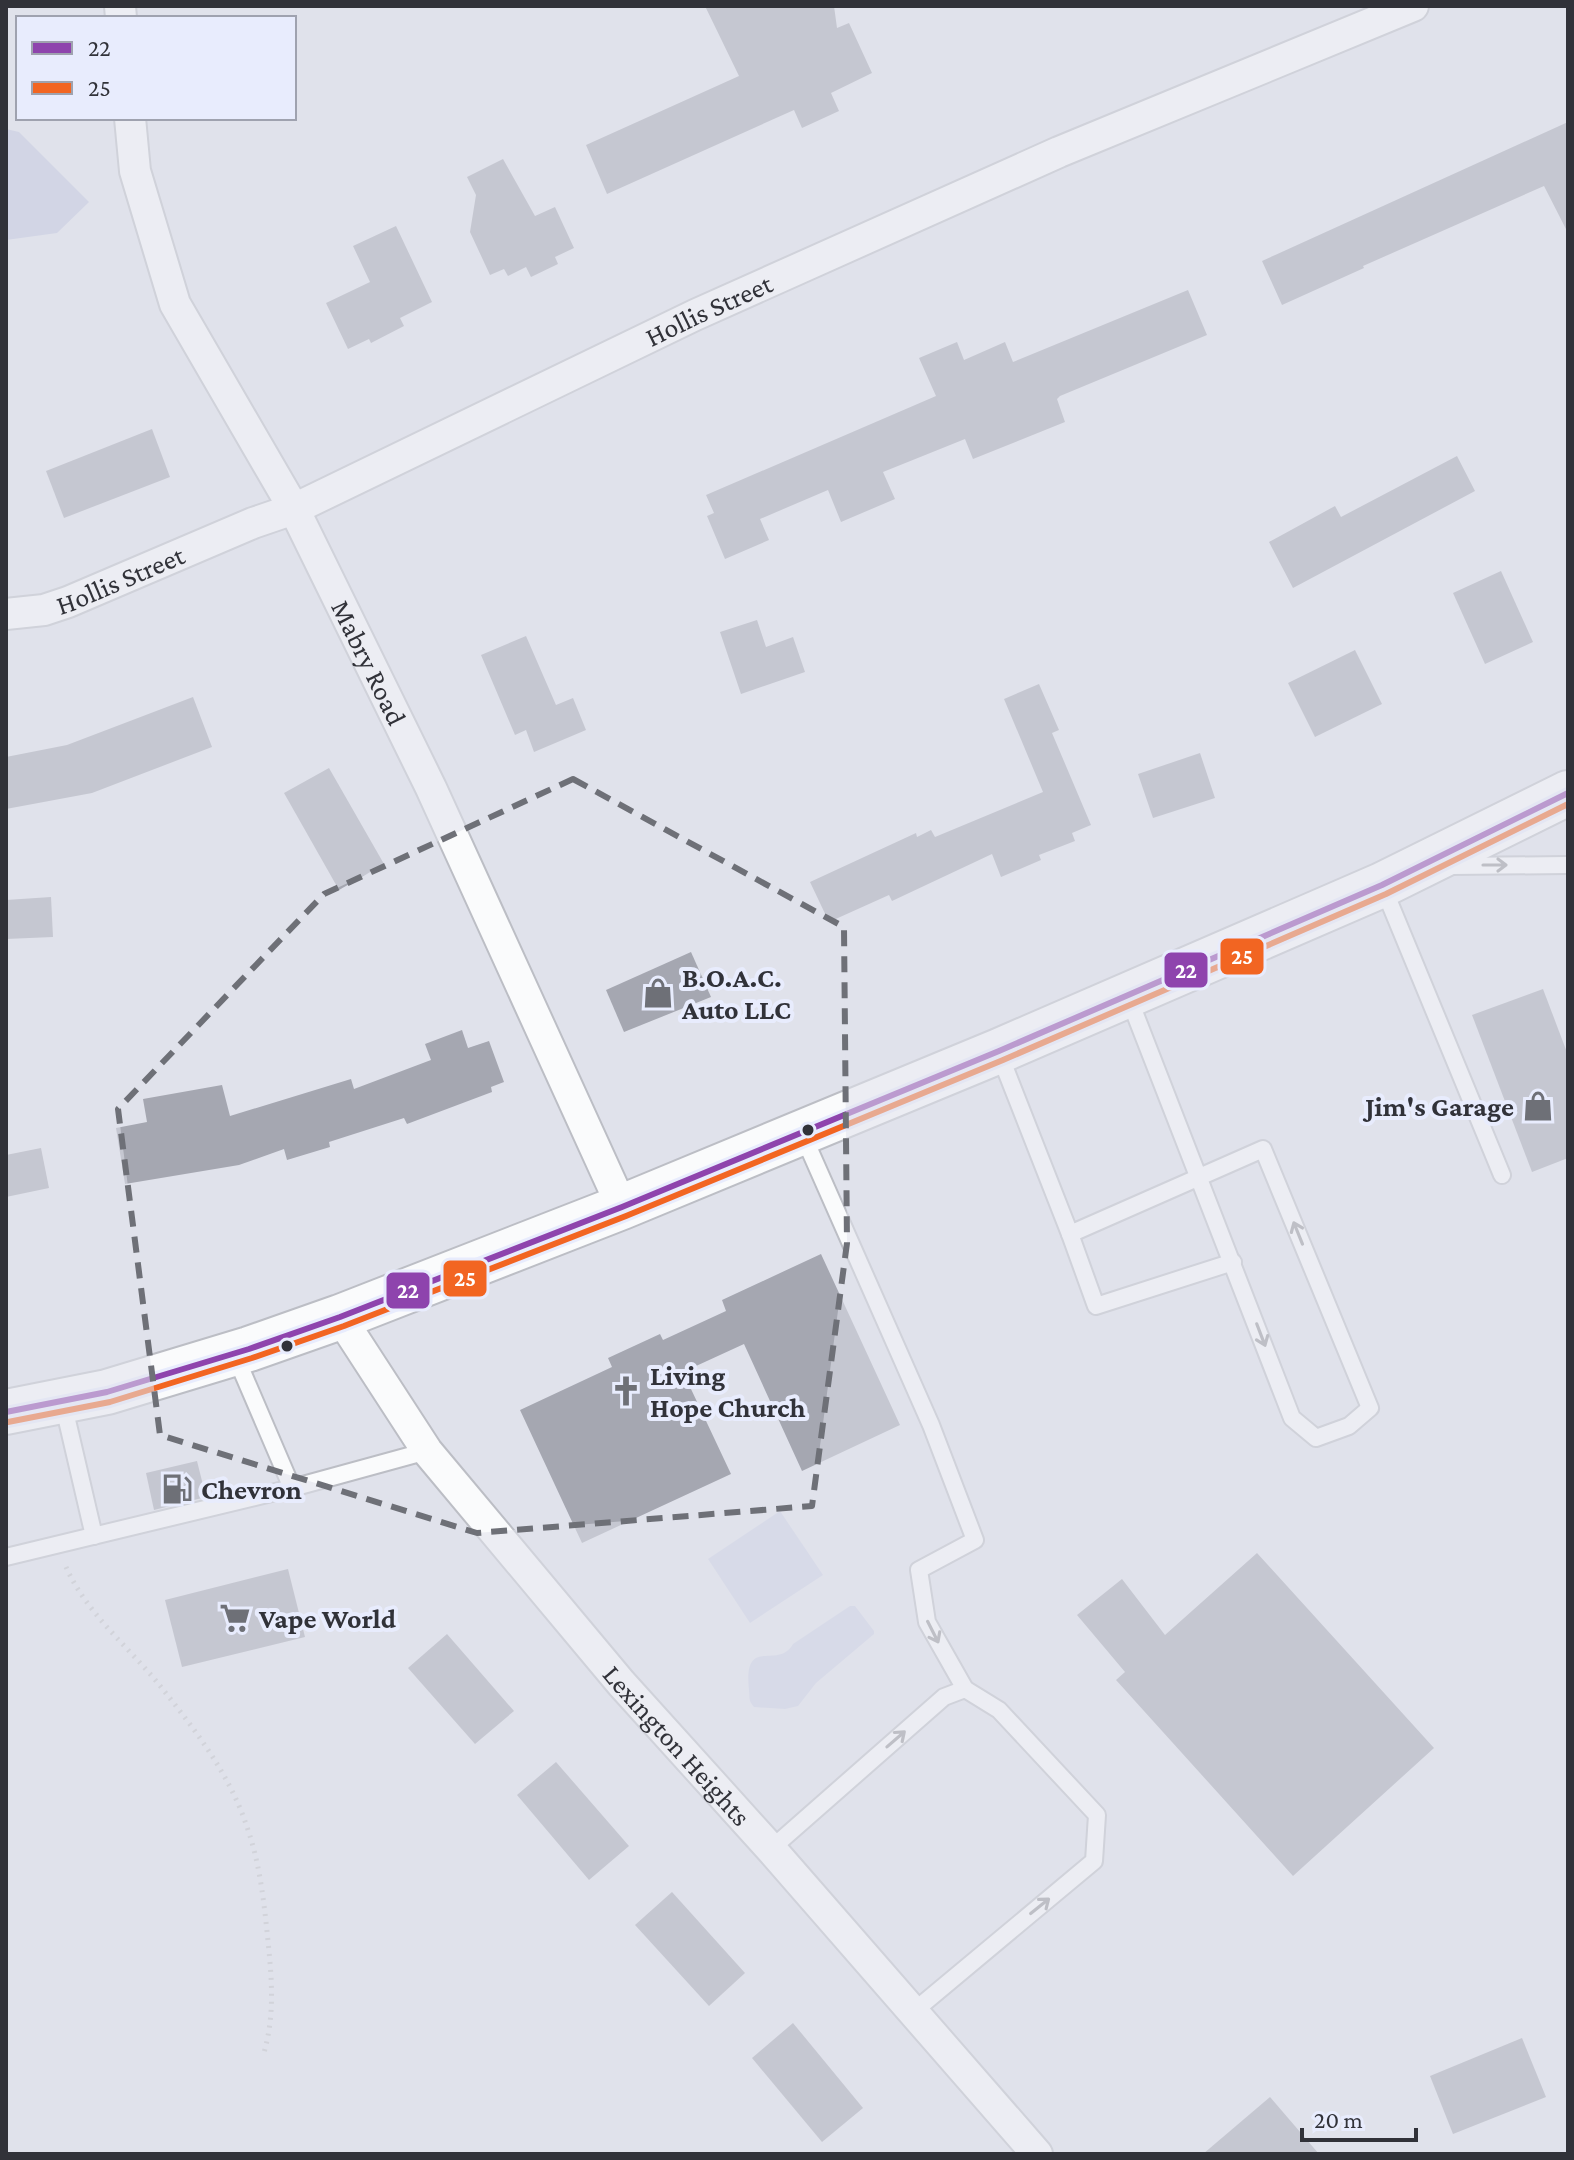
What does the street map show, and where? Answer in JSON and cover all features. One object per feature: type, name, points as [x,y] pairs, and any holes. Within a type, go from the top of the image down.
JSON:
[{"type":"highway","points":[[6,1412],[107,1392],[235,1353],[340,1317],[622,1207],[999,1051],[1382,885],[1568,793]]},
{"type":"street","name":"Hollis Street","points":[[6,614],[44,610],[68,602],[253,523],[294,509],[695,315],[1059,152],[1413,6]]},
{"type":"street","name":"Mabry Road","points":[[130,120],[135,171],[175,304],[294,509],[431,788],[622,1207]]},
{"type":"street","name":"Lexington Heights","points":[[340,1317],[427,1451],[628,1691],[771,1849],[1037,2154]]},
{"type":"lane","points":[[1422,866],[1568,865]]},
{"type":"lane","points":[[1382,885],[1502,1175]]},
{"type":"lane","points":[[1070,1234],[1199,1177],[1263,1149],[1370,1408],[1349,1426],[1316,1438],[1292,1418],[1233,1262],[1199,1177],[1127,996]]},
{"type":"lane","points":[[999,1051],[1096,1306],[1233,1262]]},
{"type":"lane","points":[[801,1132],[931,1425],[975,1540],[919,1570],[927,1622],[965,1689],[999,1710],[1097,1815],[1094,1861],[913,2012]]},
{"type":"lane","points":[[235,1353],[292,1488]]},
{"type":"lane","points":[[63,1402],[94,1536]]},
{"type":"lane","points":[[6,1557],[292,1488],[427,1451]]},
{"type":"lane","points":[[771,1849],[944,1697],[965,1689]]},
{"type":"path","points":[[56,1545],[71,1578],[99,1618],[155,1680],[220,1767],[247,1825],[263,1897],[273,1987],[270,2033],[263,2056]]},
{"type":"highlighted area","points":[[573,779],[844,927],[847,1243],[812,1506],[477,1533],[160,1435],[118,1109],[324,894]]},
{"type":"shaded area","points":[[6,129],[19,132],[89,202],[57,233],[6,240]]},
{"type":"shaded area","points":[[780,1511],[823,1575],[750,1623],[708,1559]]},
{"type":"shaded area","points":[[850,1606],[855,1606],[874,1634],[816,1683],[798,1706],[785,1709],[754,1707],[749,1697],[751,1663],[756,1658],[787,1651]]},
{"type":"building","points":[[705,6],[834,6],[837,28],[849,23],[872,73],[831,93],[839,111],[802,128],[794,110],[607,194],[586,145],[739,76]]},
{"type":"building","points":[[1568,122],[1568,233],[1544,186],[1282,305],[1262,261]]},
{"type":"building","points":[[503,159],[535,216],[555,207],[574,248],[555,257],[558,264],[531,277],[526,267],[508,276],[504,269],[490,275],[470,232],[476,195],[467,177]]},
{"type":"building","points":[[396,226],[432,302],[400,318],[404,326],[371,343],[369,339],[348,349],[326,303],[370,282],[353,246]]},
{"type":"building","points":[[1188,290],[1207,335],[1060,396],[1057,399],[1065,422],[973,459],[965,439],[883,472],[895,499],[841,522],[828,490],[760,519],[769,540],[725,559],[707,516],[714,513],[706,495],[936,396],[919,358],[957,342],[964,360],[1005,342],[1013,362]]},
{"type":"building","points":[[152,429],[170,477],[64,518],[46,471]]},
{"type":"building","points":[[1457,456],[1475,491],[1293,588],[1269,542],[1335,506],[1341,517]]},
{"type":"building","points":[[1501,571],[1533,642],[1485,664],[1453,593]]},
{"type":"building","points":[[757,620],[766,647],[793,637],[805,672],[741,694],[720,632]]},
{"type":"building","points":[[526,636],[556,705],[573,698],[586,730],[534,752],[526,730],[515,735],[481,655]]},
{"type":"building","points":[[1355,650],[1382,704],[1315,737],[1288,683]]},
{"type":"building","points":[[1039,684],[1059,730],[1052,733],[1091,825],[1072,833],[1075,841],[1039,855],[1041,860],[1001,877],[992,854],[892,901],[889,895],[829,922],[810,882],[916,833],[917,837],[931,830],[935,837],[1043,792],[1004,699]]},
{"type":"building","points":[[193,697],[212,747],[92,793],[6,809],[6,757],[67,745]]},
{"type":"building","points":[[1200,753],[1215,798],[1153,818],[1138,774]]},
{"type":"building","points":[[329,768],[384,864],[339,890],[284,793]]},
{"type":"building","points":[[51,897],[53,937],[6,939],[6,900]]},
{"type":"building","name":"B.O.A.C. Auto LLC","points":[[691,952],[711,997],[624,1032],[606,990]]},
{"type":"building","name":"Jim's Garage","points":[[1543,989],[1568,1055],[1568,1158],[1532,1172],[1472,1015]]},
{"type":"building","points":[[462,1030],[468,1048],[489,1041],[504,1082],[491,1087],[492,1092],[407,1124],[404,1118],[329,1142],[330,1147],[287,1160],[284,1149],[239,1165],[125,1184],[116,1128],[147,1122],[143,1099],[222,1085],[230,1116],[351,1079],[354,1089],[431,1060],[425,1044]]},
{"type":"building","points":[[41,1148],[49,1188],[6,1197],[6,1155]]},
{"type":"building","name":"Living Hope Church","points":[[821,1254],[900,1425],[802,1471],[744,1344],[683,1372],[731,1474],[582,1543],[520,1410],[612,1367],[608,1358],[660,1334],[663,1340],[726,1311],[722,1300]]},
{"type":"building","name":"Chevron","points":[[197,1461],[206,1497],[154,1510],[146,1473]]},
{"type":"building","points":[[1257,1553],[1434,1748],[1293,1876],[1116,1680],[1125,1672],[1077,1615],[1122,1579],[1165,1635]]},
{"type":"building","name":"Vape World","points":[[288,1569],[305,1637],[182,1667],[165,1600]]},
{"type":"building","points":[[447,1634],[514,1711],[475,1744],[408,1668]]},
{"type":"building","points":[[556,1762],[629,1846],[589,1880],[517,1795]]},
{"type":"building","points":[[672,1892],[745,1973],[709,2006],[635,1925]]},
{"type":"building","points":[[793,2023],[863,2108],[822,2142],[752,2058]]},
{"type":"building","points":[[1522,2038],[1546,2097],[1453,2134],[1430,2076]]},
{"type":"building","points":[[1270,2097],[1319,2154],[1203,2154]]},
{"type":"transit line","name":"22","points":[[6,1412],[107,1392],[249,1349],[340,1317],[622,1207],[999,1051],[1382,885],[1568,793]]},
{"type":"transit line","name":"25","points":[[8,1422],[110,1402],[252,1358],[344,1326],[626,1216],[1003,1060],[1386,894],[1568,804]]},
{"type":"place","name":"B.O.A.C. Auto LLC","points":[[658,993]]},
{"type":"place","name":"Jim's Garage","points":[[1538,1106]]},
{"type":"place","name":"Living Hope Church","points":[[626,1391]]},
{"type":"place","name":"Chevron","points":[[177,1489]]},
{"type":"place","name":"Vape World","points":[[235,1618]]}]
